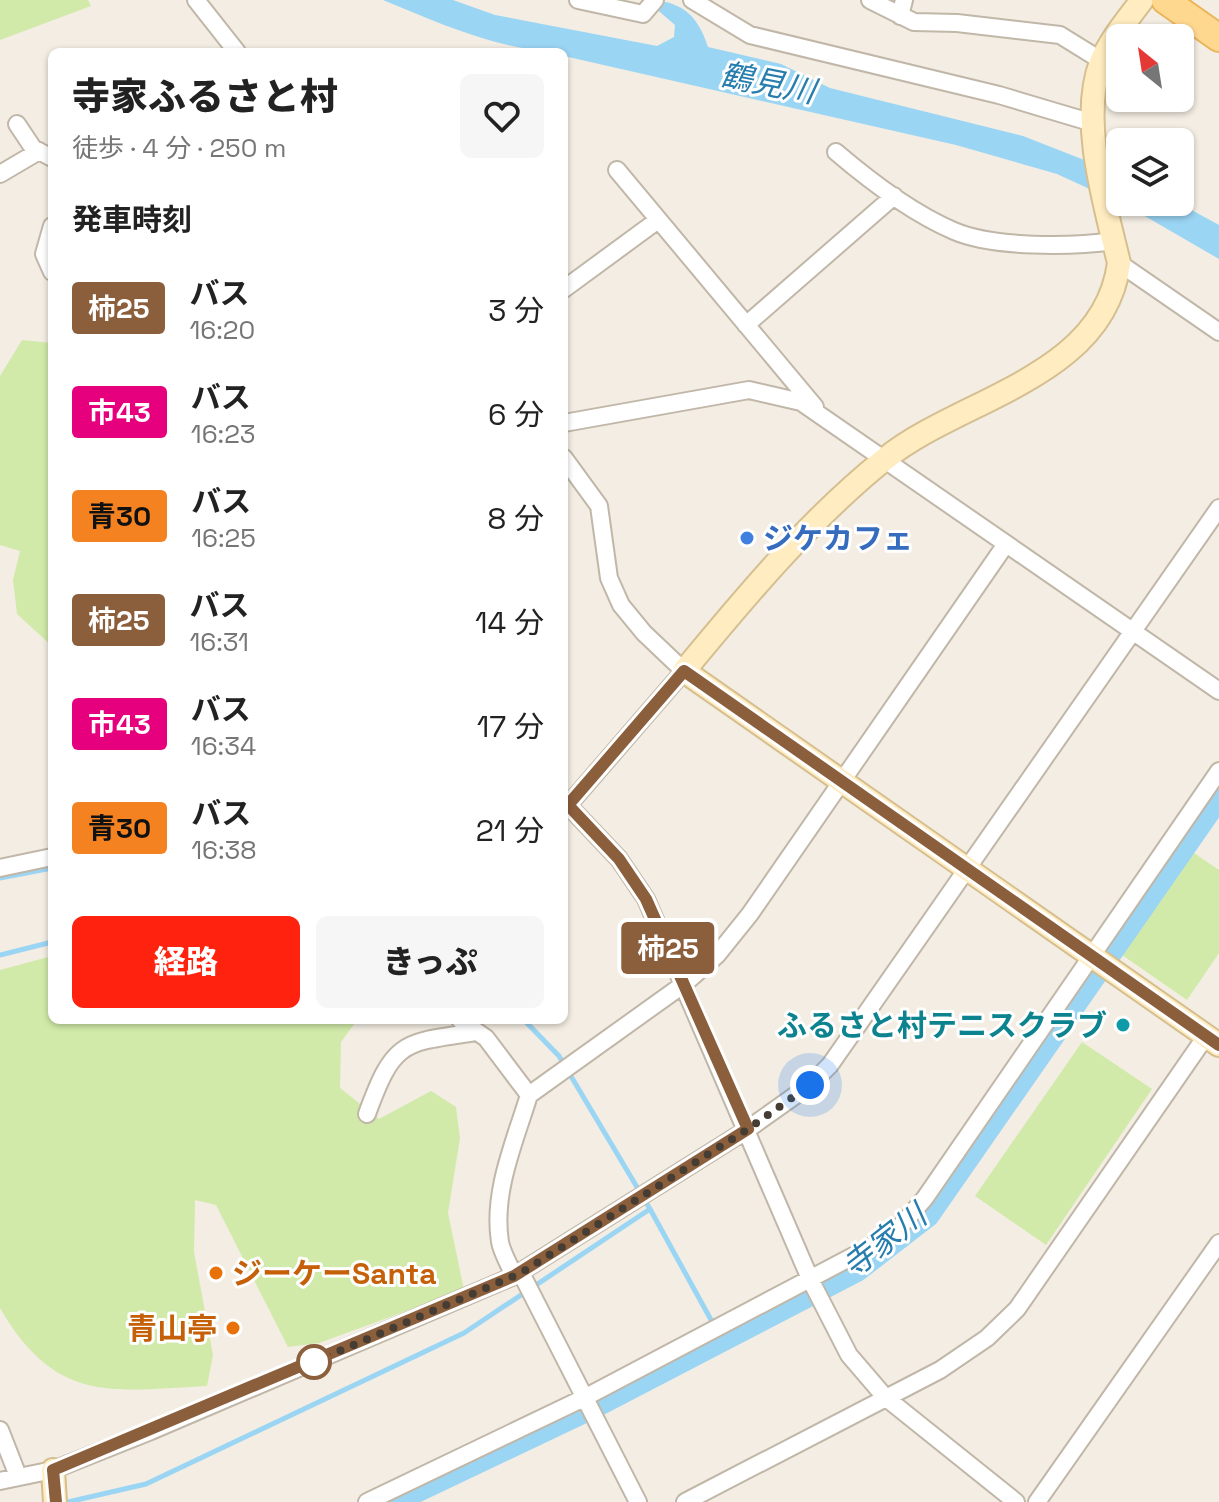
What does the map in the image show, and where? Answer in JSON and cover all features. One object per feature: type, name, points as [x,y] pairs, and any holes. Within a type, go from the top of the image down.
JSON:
[{"type":"main road","points":[[1165,0],[1219,38]]},
{"type":"street","points":[[196,0],[234,48]]},
{"type":"street","points":[[578,0],[643,14],[653,3]]},
{"type":"street","points":[[692,0],[750,35],[999,95],[1093,127]]},
{"type":"street","points":[[870,0],[902,8],[914,22],[957,23],[1060,35],[1102,61]]},
{"type":"street","points":[[568,802],[793,546],[885,459],[925,432],[1057,361],[1092,324],[1117,278],[1119,263],[1093,127],[1095,87],[1102,61],[1142,0]]},
{"type":"street","points":[[0,174],[45,155],[17,124]]},
{"type":"street","points":[[836,152],[894,196],[954,231],[1042,243],[1112,235]]},
{"type":"street","points":[[617,170],[821,414]]},
{"type":"street","points":[[746,325],[894,196]]},
{"type":"street","points":[[568,286],[658,220]]},
{"type":"street","points":[[48,240],[44,254],[48,263]]},
{"type":"street","points":[[1119,263],[1219,332]]},
{"type":"street","points":[[568,422],[749,390],[790,398],[821,414],[1219,691]]},
{"type":"street","points":[[568,463],[599,506],[609,578],[621,605],[644,633],[684,671],[1212,1041],[1017,1309],[987,1338],[940,1370],[685,1502]]},
{"type":"street","points":[[0,1481],[53,1470],[518,1275],[748,1129],[810,1085],[830,1065],[1219,508]]},
{"type":"street","points":[[638,1502],[500,1244],[499,1211],[505,1172],[529,1095],[684,984],[717,955],[750,914],[1006,544]]},
{"type":"street","points":[[367,1502],[584,1398],[811,1281],[893,1235],[925,1198],[1099,959],[1219,771]]},
{"type":"street","points":[[568,808],[634,879],[748,1129],[811,1281],[849,1355],[885,1397],[1016,1502]]},
{"type":"street","points":[[0,868],[48,858]]},
{"type":"street","points":[[465,1024],[513,1069],[529,1095]]},
{"type":"street","points":[[367,1114],[380,1078],[395,1053],[415,1041],[476,1032]]},
{"type":"street","points":[[1037,1502],[1219,1243]]},
{"type":"street","points":[[0,1430],[18,1476]]},
{"type":"street","points":[[53,1470],[55,1502]]},
{"type":"green space","points":[[0,0],[88,0],[91,6],[0,40]]},
{"type":"green space","points":[[22,340],[48,343],[48,642],[17,614],[13,580],[20,551],[0,545],[0,376]]},
{"type":"green space","points":[[1194,853],[1219,870],[1219,953],[1187,1000],[1122,955]]},
{"type":"green space","points":[[48,957],[48,1024],[354,1024],[341,1042],[340,1088],[379,1119],[431,1091],[456,1107],[460,1138],[448,1213],[464,1290],[319,1343],[288,1347],[216,1205],[195,1200],[194,1252],[213,1355],[207,1386],[114,1389],[88,1385],[65,1376],[42,1361],[21,1339],[0,1308],[0,970]]},
{"type":"green space","points":[[1082,1042],[1152,1089],[1046,1245],[975,1196]]},
{"type":"water","name":"鶴見川","points":[[383,0],[453,0],[495,15],[657,46],[674,37],[675,25],[646,0],[669,3],[693,18],[708,47],[781,64],[830,88],[1023,136],[1106,169],[1106,197],[1057,174],[956,145],[568,57],[568,48],[523,48],[494,42]]},
{"type":"water","points":[[1194,211],[1219,225],[1219,259],[1145,216],[1194,216]]},
{"type":"waterway","name":"寺家川","points":[[388,1502],[596,1403],[856,1268],[926,1214],[1219,793]]},
{"type":"waterway","points":[[0,878],[48,869]]},
{"type":"waterway","points":[[0,955],[48,943]]},
{"type":"waterway","points":[[528,1024],[559,1056],[650,1209],[721,1338]]},
{"type":"waterway","points":[[68,1502],[146,1484],[464,1333],[650,1209]]},
{"type":"bus line","name":"柿25","points":[[56,1502],[53,1470],[514,1276],[748,1129],[646,899],[619,859],[568,805],[684,671],[1219,1045]]},
{"type":"place","name":"ジケカフェ","points":[[747,538]]},
{"type":"place","name":"ふるさと村テニスクラブ","points":[[1123,1025]]},
{"type":"place","name":"ジーケーSanta","points":[[216,1273]]},
{"type":"place","name":"青山亭","points":[[233,1328]]},
{"type":"route","points":[[314,1362],[521,1273],[748,1129],[810,1085]]}]
